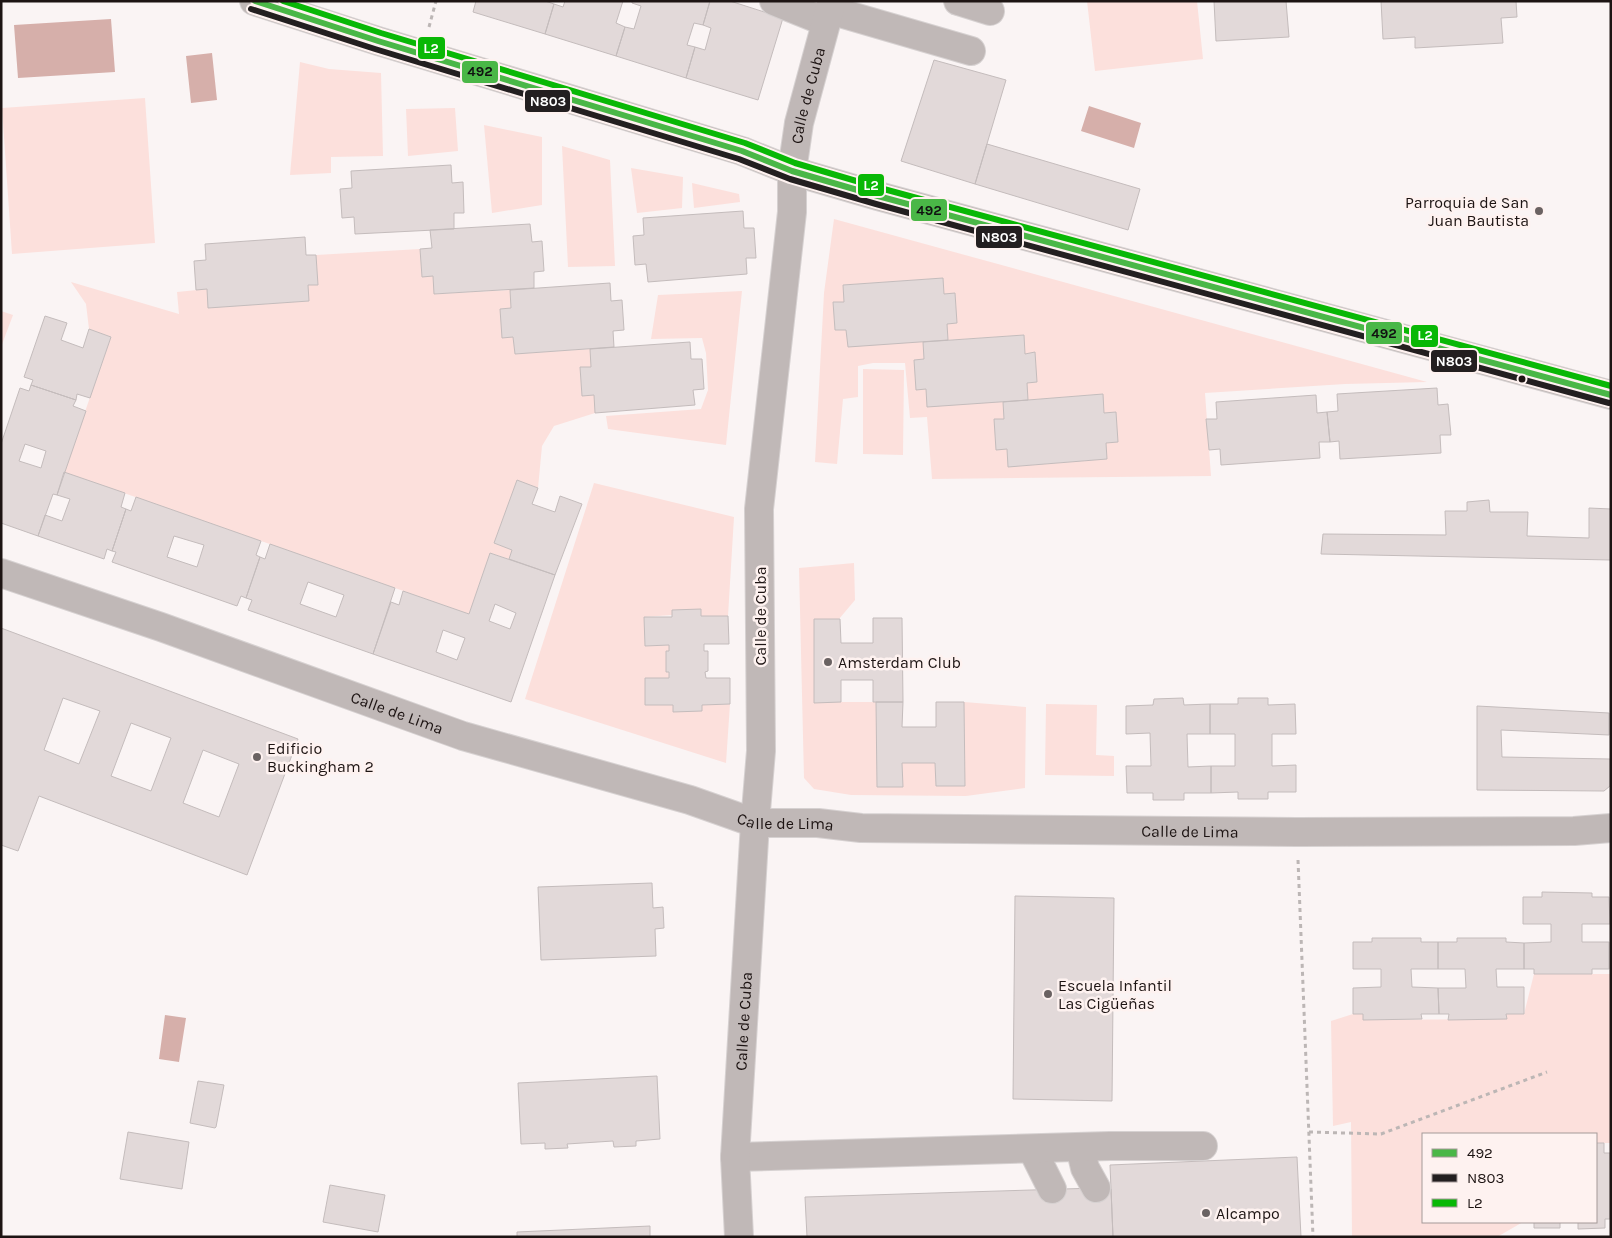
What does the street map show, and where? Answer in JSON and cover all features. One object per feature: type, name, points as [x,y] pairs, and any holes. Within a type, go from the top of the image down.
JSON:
[{"type":"street","points":[[254,1],[742,151],[792,171],[878,196],[1611,395]]},
{"type":"street","points":[[774,1],[829,11],[971,51]]},
{"type":"street","points":[[958,1],[990,11]]},
{"type":"street","name":"Calle de Cuba","points":[[739,1237],[735,1157],[761,751],[759,509],[792,212],[792,171],[799,123],[829,11]]},
{"type":"street","name":"Calle de Lima","points":[[1,573],[161,627],[463,736],[690,800],[755,823],[818,823],[861,828],[1297,832],[1574,831],[1611,828]]},
{"type":"street","points":[[735,1157],[1080,1147],[1203,1146]]},
{"type":"street","points":[[1080,1147],[1085,1168],[1096,1188]]},
{"type":"street","points":[[1032,1149],[1052,1189]]},
{"type":"path","points":[[1297,832],[1313,1237]]},
{"type":"path","points":[[1309,1132],[1381,1134],[1547,1072]]},
{"type":"shaded area","points":[[1087,1],[1197,1],[1203,59],[1095,71]]},
{"type":"shaded area","points":[[111,19],[115,72],[18,78],[14,25]]},
{"type":"shaded area","points":[[212,53],[217,100],[191,103],[186,56]]},
{"type":"shaded area","points":[[300,62],[329,69],[381,73],[383,156],[331,157],[331,173],[290,175]]},
{"type":"shaded area","points":[[145,98],[155,243],[12,254],[2,108]]},
{"type":"shaded area","points":[[1089,106],[1141,123],[1134,148],[1081,131]]},
{"type":"shaded area","points":[[455,108],[458,151],[408,156],[406,109]]},
{"type":"shaded area","points":[[484,125],[542,137],[542,205],[492,213]]},
{"type":"shaded area","points":[[562,146],[610,160],[615,266],[568,267]]},
{"type":"shaded area","points":[[631,168],[683,177],[682,208],[637,213]]},
{"type":"shaded area","points":[[692,183],[739,194],[740,202],[694,208]]},
{"type":"shaded area","points":[[834,219],[1427,382],[1345,384],[1205,393],[1211,476],[932,479],[927,417],[910,418],[905,363],[873,363],[858,366],[858,397],[843,399],[837,464],[815,462],[824,293]],"holes":[[[942,278],[944,294],[955,294],[957,323],[947,324],[948,340],[1024,335],[1025,354],[1035,353],[1037,382],[1027,383],[1028,400],[1102,394],[1104,413],[1116,412],[1118,442],[1106,443],[1107,459],[1008,467],[1007,449],[994,419],[1004,419],[1003,402],[916,389],[914,360],[924,359],[923,342],[835,330],[833,302],[844,302],[843,285]]]},
{"type":"shaded area","points":[[420,249],[422,276],[433,276],[435,294],[510,290],[511,308],[500,309],[513,337],[515,354],[590,349],[591,367],[580,367],[582,396],[594,395],[595,413],[554,426],[542,446],[538,488],[517,481],[494,543],[512,550],[509,559],[490,553],[469,614],[64,472],[111,337],[89,329],[86,304],[71,282],[179,314],[177,292],[207,289],[209,307],[309,301],[308,285],[318,284],[316,255]]},
{"type":"shaded area","points":[[742,291],[726,445],[608,429],[606,416],[701,409],[708,390],[706,353],[702,338],[651,339],[658,295]]},
{"type":"shaded area","points":[[1,311],[13,315],[1,347]]},
{"type":"shaded area","points":[[863,369],[904,370],[903,455],[863,454]]},
{"type":"shaded area","points":[[594,483],[734,517],[728,616],[701,616],[700,610],[672,610],[672,615],[644,617],[645,646],[669,645],[669,651],[667,651],[669,678],[645,678],[645,705],[673,705],[673,711],[702,711],[702,705],[730,704],[726,763],[525,699]]},
{"type":"shaded area","points":[[854,563],[855,600],[839,619],[814,619],[814,702],[876,702],[903,787],[902,763],[935,763],[936,786],[965,786],[964,702],[1026,707],[1025,788],[966,796],[851,795],[814,789],[804,778],[799,568]]},
{"type":"shaded area","points":[[1046,704],[1097,705],[1096,755],[1114,756],[1114,776],[1045,775]]},
{"type":"shaded area","points":[[1534,974],[1610,974],[1611,1143],[1597,1143],[1597,1133],[1422,1133],[1422,1223],[1521,1223],[1497,1237],[1352,1237],[1351,1122],[1333,1126],[1331,1021],[1353,1014],[1363,1014],[1364,1020],[1506,1019],[1506,1014],[1524,1014]]},
{"type":"shaded area","points":[[165,1015],[186,1018],[179,1062],[159,1059]]},
{"type":"building","points":[[476,1],[545,1],[554,4],[545,34],[473,12]]},
{"type":"building","points":[[565,1],[623,1],[616,23],[625,27],[616,56],[545,34],[554,4],[563,7]]},
{"type":"building","points":[[632,1],[710,1],[703,25],[694,23],[687,45],[695,47],[686,78],[616,56],[625,27],[634,29],[641,6],[632,3]]},
{"type":"building","points":[[710,1],[730,1],[783,18],[758,100],[686,78],[695,47],[705,50],[711,28],[703,25]]},
{"type":"building","points":[[1214,1],[1286,1],[1289,37],[1216,41]]},
{"type":"building","points":[[1381,1],[1516,1],[1517,17],[1501,18],[1503,43],[1415,48],[1415,37],[1383,39]]},
{"type":"building","points":[[934,60],[1006,80],[975,184],[901,161]]},
{"type":"building","points":[[987,144],[1140,189],[1128,230],[975,184]]},
{"type":"building","points":[[451,165],[452,183],[463,182],[464,213],[454,213],[454,229],[355,234],[354,217],[342,218],[340,189],[352,188],[351,171]]},
{"type":"building","points":[[743,211],[744,228],[754,228],[756,258],[746,258],[747,274],[648,282],[646,264],[635,265],[633,236],[644,235],[643,218]]},
{"type":"building","points":[[530,224],[532,242],[542,241],[544,271],[534,272],[534,288],[434,294],[433,276],[422,277],[420,249],[432,248],[430,230]]},
{"type":"building","points":[[305,237],[306,255],[316,255],[318,285],[308,285],[309,301],[208,308],[207,289],[196,290],[194,261],[206,260],[205,244]]},
{"type":"building","points":[[943,278],[944,294],[955,293],[957,323],[947,324],[948,340],[848,347],[846,330],[835,330],[833,302],[844,302],[843,285]]},
{"type":"building","points":[[610,283],[611,301],[622,300],[624,330],[613,331],[614,347],[515,354],[513,337],[502,338],[500,309],[511,308],[510,290]]},
{"type":"building","points":[[45,316],[67,323],[61,340],[83,348],[89,329],[111,337],[90,398],[77,394],[76,400],[31,385],[33,380],[24,377]]},
{"type":"building","points":[[1024,335],[1025,354],[1035,352],[1037,382],[1027,383],[1028,400],[927,407],[926,389],[916,390],[914,360],[924,359],[923,342]]},
{"type":"building","points":[[690,342],[691,359],[702,359],[704,389],[693,390],[695,405],[595,413],[594,395],[582,396],[580,367],[591,367],[590,349]]},
{"type":"building","points":[[31,385],[76,400],[73,406],[86,411],[57,495],[53,494],[38,536],[1,523],[1,444],[20,388],[29,391]],"holes":[[[25,444],[46,451],[41,468],[19,461]]]},
{"type":"building","points":[[1437,388],[1438,405],[1448,404],[1451,435],[1440,435],[1441,453],[1340,459],[1339,441],[1330,442],[1327,412],[1338,411],[1337,394]]},
{"type":"building","points":[[1103,394],[1104,413],[1116,412],[1118,442],[1106,443],[1107,459],[1008,467],[1007,449],[996,450],[994,419],[1004,419],[1003,402]]},
{"type":"building","points":[[1316,395],[1317,413],[1327,412],[1330,442],[1319,442],[1320,458],[1221,465],[1220,449],[1209,450],[1206,419],[1217,419],[1216,402]]},
{"type":"building","points":[[64,472],[125,493],[121,507],[126,509],[112,551],[107,549],[104,559],[38,536],[45,515],[62,521],[70,499],[57,495]]},
{"type":"building","points":[[517,480],[538,488],[532,504],[555,512],[560,496],[582,504],[555,575],[509,559],[512,550],[494,543]]},
{"type":"building","points":[[136,497],[261,541],[256,555],[260,557],[246,598],[241,596],[237,606],[112,562],[116,552],[112,551],[126,509],[131,511]],"holes":[[[174,536],[204,545],[197,567],[167,557]]]},
{"type":"building","points":[[1489,500],[1490,512],[1528,512],[1527,536],[1589,538],[1589,508],[1611,509],[1611,560],[1321,554],[1323,534],[1446,535],[1445,511],[1467,511],[1467,502]]},
{"type":"building","points":[[270,544],[395,588],[373,654],[248,610],[252,600],[246,598],[260,557],[265,559]],"holes":[[[308,582],[344,595],[336,617],[300,604]]]},
{"type":"building","points":[[490,553],[555,575],[511,702],[373,654],[391,602],[399,605],[403,591],[469,614]],"holes":[[[495,604],[516,613],[510,629],[489,621]],[[443,630],[465,638],[457,660],[436,652]]]},
{"type":"building","points":[[701,609],[701,616],[728,616],[729,644],[704,644],[704,651],[708,651],[706,678],[730,678],[730,704],[702,705],[702,711],[673,712],[673,705],[645,705],[645,678],[669,678],[669,672],[666,672],[666,651],[669,651],[669,645],[645,646],[644,617],[672,617],[672,610]]},
{"type":"building","points":[[873,618],[902,618],[903,702],[873,702],[873,680],[841,680],[841,702],[814,703],[814,619],[840,619],[841,643],[873,643]]},
{"type":"building","name":"Edificio Buckingham 2","points":[[1,628],[298,739],[247,875],[39,796],[18,851],[1,845]],"holes":[[[63,698],[100,711],[79,764],[44,750]],[[131,723],[171,738],[151,791],[111,776]],[[203,750],[239,764],[219,817],[183,803]]]},
{"type":"building","points":[[1183,698],[1184,705],[1210,704],[1210,734],[1187,734],[1188,767],[1211,766],[1211,793],[1184,793],[1184,800],[1153,800],[1153,793],[1127,793],[1126,766],[1151,766],[1150,733],[1126,734],[1126,706],[1153,705],[1154,699]]},
{"type":"building","points":[[1238,698],[1268,698],[1268,705],[1295,704],[1296,734],[1272,734],[1272,766],[1296,765],[1296,792],[1268,792],[1268,799],[1238,799],[1238,792],[1211,793],[1211,766],[1235,766],[1235,734],[1210,734],[1210,704],[1238,704]]},
{"type":"building","points":[[876,702],[903,702],[902,727],[936,727],[936,702],[964,702],[965,786],[936,786],[935,763],[902,763],[903,787],[877,787]]},
{"type":"building","points":[[1477,706],[1609,713],[1609,735],[1501,730],[1502,757],[1610,759],[1610,786],[1604,791],[1477,790]]},
{"type":"building","points":[[652,883],[653,908],[663,907],[664,928],[655,929],[656,956],[541,960],[538,887]]},
{"type":"building","points":[[1542,892],[1592,893],[1592,897],[1609,897],[1610,924],[1582,924],[1582,942],[1609,942],[1609,969],[1592,969],[1592,974],[1534,974],[1534,969],[1524,969],[1524,943],[1551,942],[1551,924],[1523,924],[1523,897],[1542,897]]},
{"type":"building","points":[[1015,896],[1114,898],[1112,1101],[1013,1099]]},
{"type":"building","points":[[1372,938],[1421,938],[1421,942],[1438,942],[1438,969],[1411,969],[1412,987],[1438,988],[1439,1014],[1421,1014],[1422,1019],[1363,1020],[1363,1014],[1353,1014],[1353,988],[1381,987],[1381,969],[1353,969],[1353,942],[1372,942]]},
{"type":"building","points":[[1457,938],[1506,938],[1506,942],[1524,943],[1524,969],[1496,969],[1497,987],[1524,987],[1524,1014],[1506,1014],[1507,1019],[1448,1020],[1449,1014],[1439,1014],[1438,988],[1466,988],[1465,969],[1438,969],[1438,942],[1457,942]]},
{"type":"building","points":[[657,1076],[660,1139],[636,1141],[636,1146],[614,1147],[613,1141],[567,1144],[568,1148],[545,1149],[545,1143],[521,1144],[518,1083]]},
{"type":"building","points":[[198,1081],[224,1085],[215,1128],[190,1123]]},
{"type":"building","points":[[128,1132],[189,1142],[182,1189],[120,1179]]},
{"type":"building","points":[[1597,1143],[1604,1143],[1604,1153],[1610,1153],[1610,1219],[1605,1219],[1605,1228],[1578,1229],[1578,1223],[1597,1223]]},
{"type":"building","name":"Alcampo","points":[[1297,1157],[1301,1237],[1113,1237],[1110,1165]]},
{"type":"building","points":[[330,1185],[385,1195],[378,1232],[323,1222]]},
{"type":"building","points":[[1111,1189],[1113,1237],[807,1237],[805,1197]]},
{"type":"building","points":[[1534,1223],[1560,1223],[1560,1228],[1534,1228]]},
{"type":"building","points":[[650,1226],[650,1237],[517,1237],[517,1232]]},
{"type":"transit line","name":"492","points":[[255,1],[378,41],[742,151],[792,171],[878,196],[1611,395]]},
{"type":"transit line","name":"L2","points":[[283,1],[381,33],[745,143],[795,163],[880,188],[1611,386]]},
{"type":"transit line","name":"N803","points":[[251,9],[375,49],[739,159],[790,179],[876,204],[1609,403]]},
{"type":"place","name":"Parroquia de San Juan Bautista","points":[[1539,211]]},
{"type":"place","name":"Amsterdam Club","points":[[828,662]]},
{"type":"place","name":"Edificio Buckingham 2","points":[[257,757]]},
{"type":"place","name":"Escuela Infantil Las Cigüeñas","points":[[1048,994]]},
{"type":"place","name":"Alcampo","points":[[1206,1213]]}]
